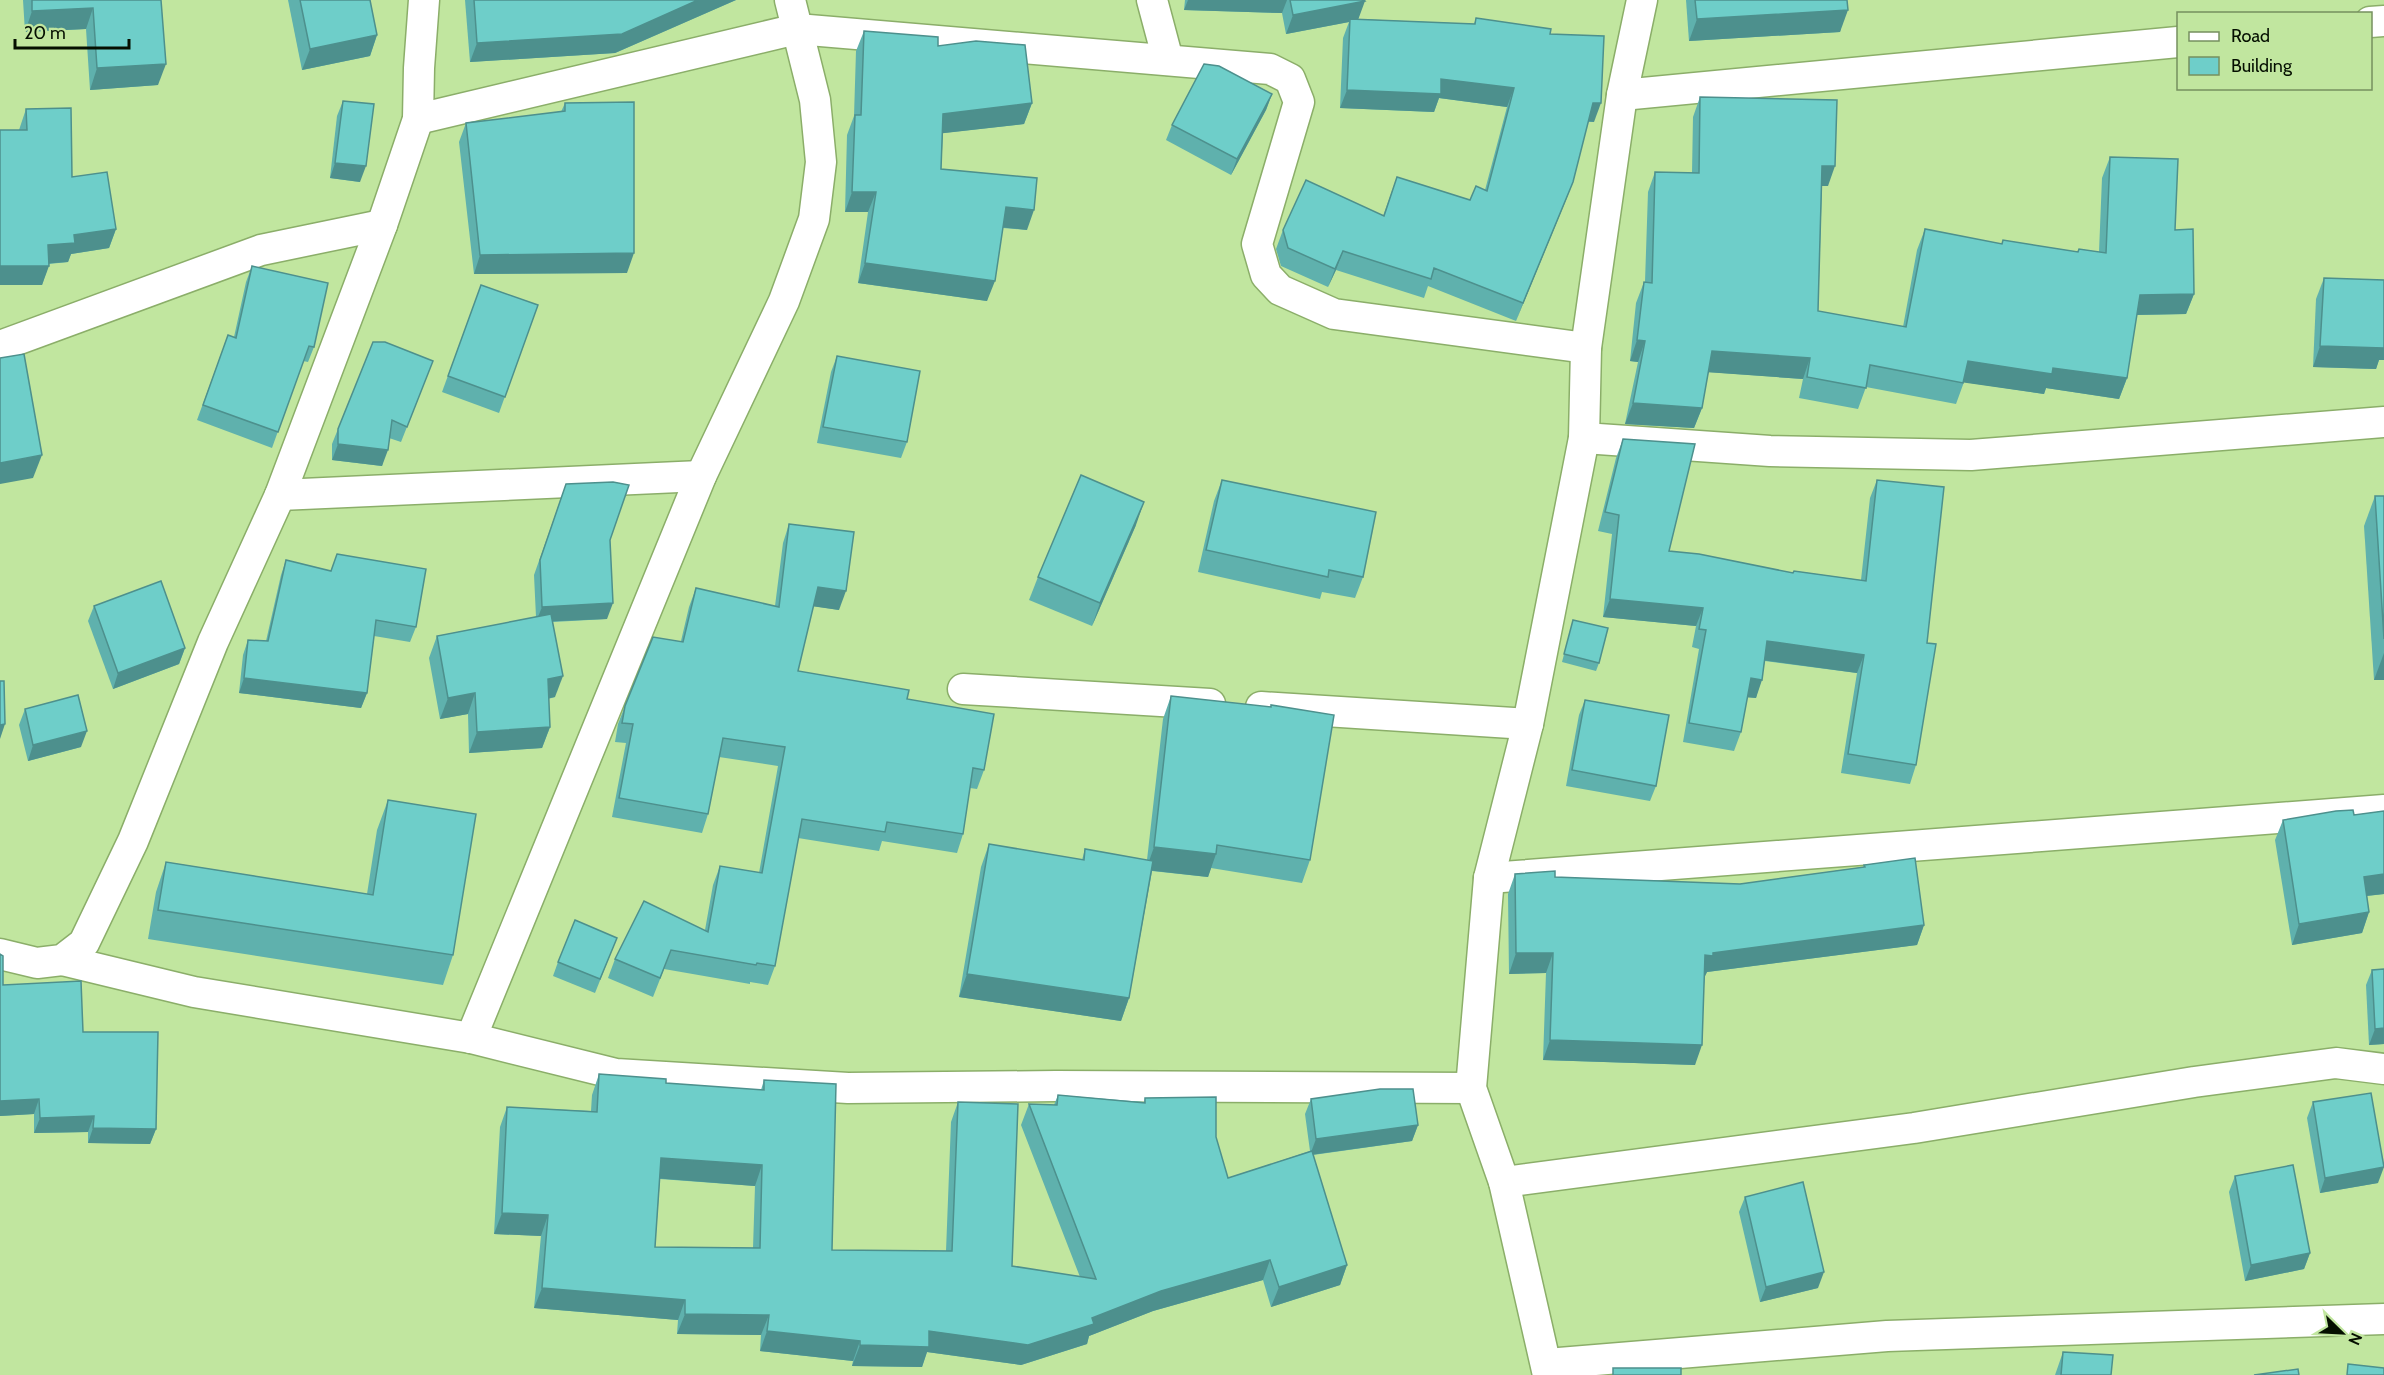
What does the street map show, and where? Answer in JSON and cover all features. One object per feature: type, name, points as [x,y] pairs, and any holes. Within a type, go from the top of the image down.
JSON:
[{"type":"street","points":[[62,960],[84,943],[133,841],[213,642],[280,495],[382,225],[418,119],[424,0]]},
{"type":"street","points":[[471,1038],[701,476],[784,302],[814,219],[821,162],[815,100],[790,0]]},
{"type":"street","points":[[1152,0],[1168,60]]},
{"type":"street","points":[[1642,0],[1623,95],[1586,348],[1584,438],[1528,724],[1489,878],[1471,1088],[1504,1182],[1547,1370],[1887,1336],[2384,1319]]},
{"type":"street","points":[[418,119],[797,29],[1270,69],[1290,79],[1299,102],[1257,244],[1266,275],[1280,290],[1334,314],[1586,348]]},
{"type":"street","points":[[1623,95],[2177,42]]},
{"type":"street","points":[[0,346],[261,250],[382,225]]},
{"type":"street","points":[[1584,438],[1770,451],[1971,455],[2384,423]]},
{"type":"street","points":[[280,495],[701,476]]},
{"type":"street","points":[[963,689],[1528,724]]},
{"type":"street","points":[[1489,878],[2384,810]]},
{"type":"street","points":[[0,954],[37,963],[62,960],[194,992],[471,1038],[616,1074],[848,1088],[1056,1086],[1471,1088]]},
{"type":"street","points":[[1504,1182],[1914,1128],[2194,1082],[2336,1063],[2384,1070]]},
{"type":"building","points":[[32,0],[161,0],[166,64],[97,68],[93,8],[32,11]]},
{"type":"building","points":[[300,0],[370,0],[377,35],[310,49]]},
{"type":"building","points":[[474,0],[698,0],[622,34],[477,43]]},
{"type":"building","points":[[1290,0],[1364,0],[1365,1],[1293,15]]},
{"type":"building","points":[[1695,0],[1847,0],[1848,10],[1697,19]]},
{"type":"building","points":[[1476,18],[1551,29],[1550,34],[1604,36],[1601,103],[1593,103],[1573,182],[1523,303],[1434,268],[1431,279],[1343,251],[1335,269],[1288,248],[1283,230],[1306,180],[1384,216],[1397,177],[1470,200],[1476,186],[1487,191],[1514,88],[1441,79],[1441,94],[1347,90],[1350,19],[1475,24]]},
{"type":"building","points":[[864,31],[938,37],[938,46],[976,41],[1025,45],[1032,103],[943,114],[941,169],[1037,178],[1034,210],[1006,207],[995,281],[865,263],[876,192],[852,192],[855,115],[861,115]]},
{"type":"building","points":[[1204,64],[1219,66],[1272,94],[1237,159],[1172,125]]},
{"type":"building","points":[[1700,97],[1837,100],[1835,166],[1822,166],[1818,311],[1906,327],[1925,229],[2002,244],[2003,240],[2078,252],[2079,249],[2106,253],[2110,157],[2178,159],[2175,230],[2193,229],[2194,294],[2140,295],[2127,378],[2053,368],[2052,374],[1968,361],[1963,383],[1870,365],[1866,388],[1807,377],[1810,358],[1712,351],[1702,408],[1633,403],[1645,341],[1637,340],[1644,282],[1652,283],[1655,172],[1699,173]]},
{"type":"building","points":[[343,101],[374,104],[366,166],[335,163]]},
{"type":"building","points":[[634,102],[634,253],[480,255],[466,123],[565,111],[565,103]]},
{"type":"building","points":[[71,108],[72,177],[107,172],[116,229],[74,235],[75,243],[48,245],[49,266],[0,266],[0,130],[27,130],[26,109]]},
{"type":"building","points":[[252,266],[328,283],[314,347],[309,346],[278,432],[203,405],[228,335],[236,338]]},
{"type":"building","points":[[2324,278],[2384,280],[2384,348],[2320,346]]},
{"type":"building","points":[[481,285],[538,305],[505,397],[448,376]]},
{"type":"building","points":[[373,342],[385,342],[433,361],[407,427],[392,420],[388,450],[338,444],[338,429]]},
{"type":"building","points":[[24,354],[42,455],[0,463],[0,358]]},
{"type":"building","points":[[837,356],[920,371],[907,442],[823,427]]},
{"type":"building","points":[[1623,439],[1695,444],[1669,551],[1699,554],[1793,573],[1794,571],[1866,581],[1877,480],[1944,487],[1927,643],[1936,644],[1916,765],[1848,754],[1864,655],[1767,641],[1762,680],[1751,678],[1741,732],[1689,723],[1706,630],[1699,629],[1703,608],[1610,599],[1619,515],[1605,512]]},
{"type":"building","points":[[1081,475],[1144,502],[1100,603],[1038,577]]},
{"type":"building","points":[[1222,480],[1376,512],[1363,577],[1329,570],[1328,577],[1206,550]]},
{"type":"building","points":[[613,482],[629,485],[610,540],[613,603],[542,607],[540,560],[566,484]]},
{"type":"building","points":[[2375,496],[2384,496],[2384,639]]},
{"type":"building","points":[[789,524],[854,532],[846,591],[818,587],[798,671],[909,690],[907,699],[994,714],[984,770],[973,768],[963,834],[887,822],[885,832],[802,819],[775,966],[757,963],[756,965],[671,950],[660,978],[615,959],[644,901],[708,932],[720,866],[762,873],[785,747],[723,738],[708,814],[619,798],[633,724],[622,723],[625,706],[653,637],[683,642],[696,588],[779,607]]},
{"type":"building","points":[[337,554],[426,569],[416,627],[376,620],[367,693],[244,678],[248,640],[268,641],[286,560],[331,571]]},
{"type":"building","points":[[161,581],[185,648],[118,673],[94,606]]},
{"type":"building","points":[[551,614],[563,676],[548,679],[550,727],[477,732],[475,693],[448,698],[437,636]]},
{"type":"building","points":[[1573,620],[1608,628],[1599,663],[1564,654]]},
{"type":"building","points":[[0,681],[4,681],[5,724],[0,725]]},
{"type":"building","points":[[78,695],[87,731],[33,745],[25,709]]},
{"type":"building","points":[[1171,696],[1271,707],[1271,705],[1334,715],[1310,860],[1217,845],[1216,854],[1154,847]]},
{"type":"building","points":[[1585,700],[1669,715],[1656,786],[1572,770]]},
{"type":"building","points":[[388,800],[476,814],[453,955],[158,910],[166,862],[373,895]]},
{"type":"building","points":[[2353,810],[2354,815],[2384,811],[2384,874],[2364,877],[2369,912],[2299,924],[2283,820]]},
{"type":"building","points":[[989,844],[1084,860],[1085,849],[1153,861],[1129,998],[967,974]]},
{"type":"building","points":[[1915,858],[1924,925],[1713,953],[1713,956],[1705,955],[1702,1045],[1550,1040],[1553,953],[1516,953],[1515,874],[1555,871],[1555,877],[1740,884]]},
{"type":"building","points":[[575,920],[617,938],[600,979],[558,962]]},
{"type":"building","points":[[0,954],[3,956],[3,985],[81,981],[83,1032],[158,1032],[156,1129],[93,1128],[94,1116],[40,1118],[39,1099],[0,1101]]},
{"type":"building","points":[[2384,969],[2384,1028],[2375,1029],[2372,970]]},
{"type":"building","points":[[599,1074],[666,1079],[666,1083],[764,1090],[764,1080],[836,1084],[832,1250],[952,1251],[958,1102],[1018,1104],[1012,1266],[1096,1279],[1029,1104],[1057,1105],[1058,1095],[1145,1103],[1145,1098],[1216,1097],[1216,1137],[1228,1178],[1312,1151],[1347,1265],[1279,1287],[1270,1260],[1161,1291],[1092,1318],[1094,1324],[1028,1345],[929,1331],[929,1347],[860,1345],[860,1341],[767,1331],[769,1315],[685,1314],[685,1300],[542,1288],[548,1215],[502,1213],[507,1107],[597,1112]],"holes":[[[661,1158],[762,1165],[760,1248],[655,1247]]]},
{"type":"building","points":[[1380,1089],[1413,1089],[1418,1125],[1316,1139],[1311,1099]]},
{"type":"building","points":[[2371,1093],[2384,1167],[2325,1178],[2313,1102]]},
{"type":"building","points":[[2293,1165],[2310,1253],[2251,1265],[2235,1176]]},
{"type":"building","points":[[1803,1182],[1824,1272],[1766,1287],[1745,1197]]},
{"type":"building","points":[[2063,1352],[2113,1355],[2111,1375],[2061,1375]]},
{"type":"building","points":[[2348,1364],[2384,1368],[2384,1375],[2347,1375]]},
{"type":"building","points":[[1613,1368],[1681,1368],[1681,1375],[1613,1375]]},
{"type":"building","points":[[2298,1369],[2299,1375],[2254,1375]]}]
